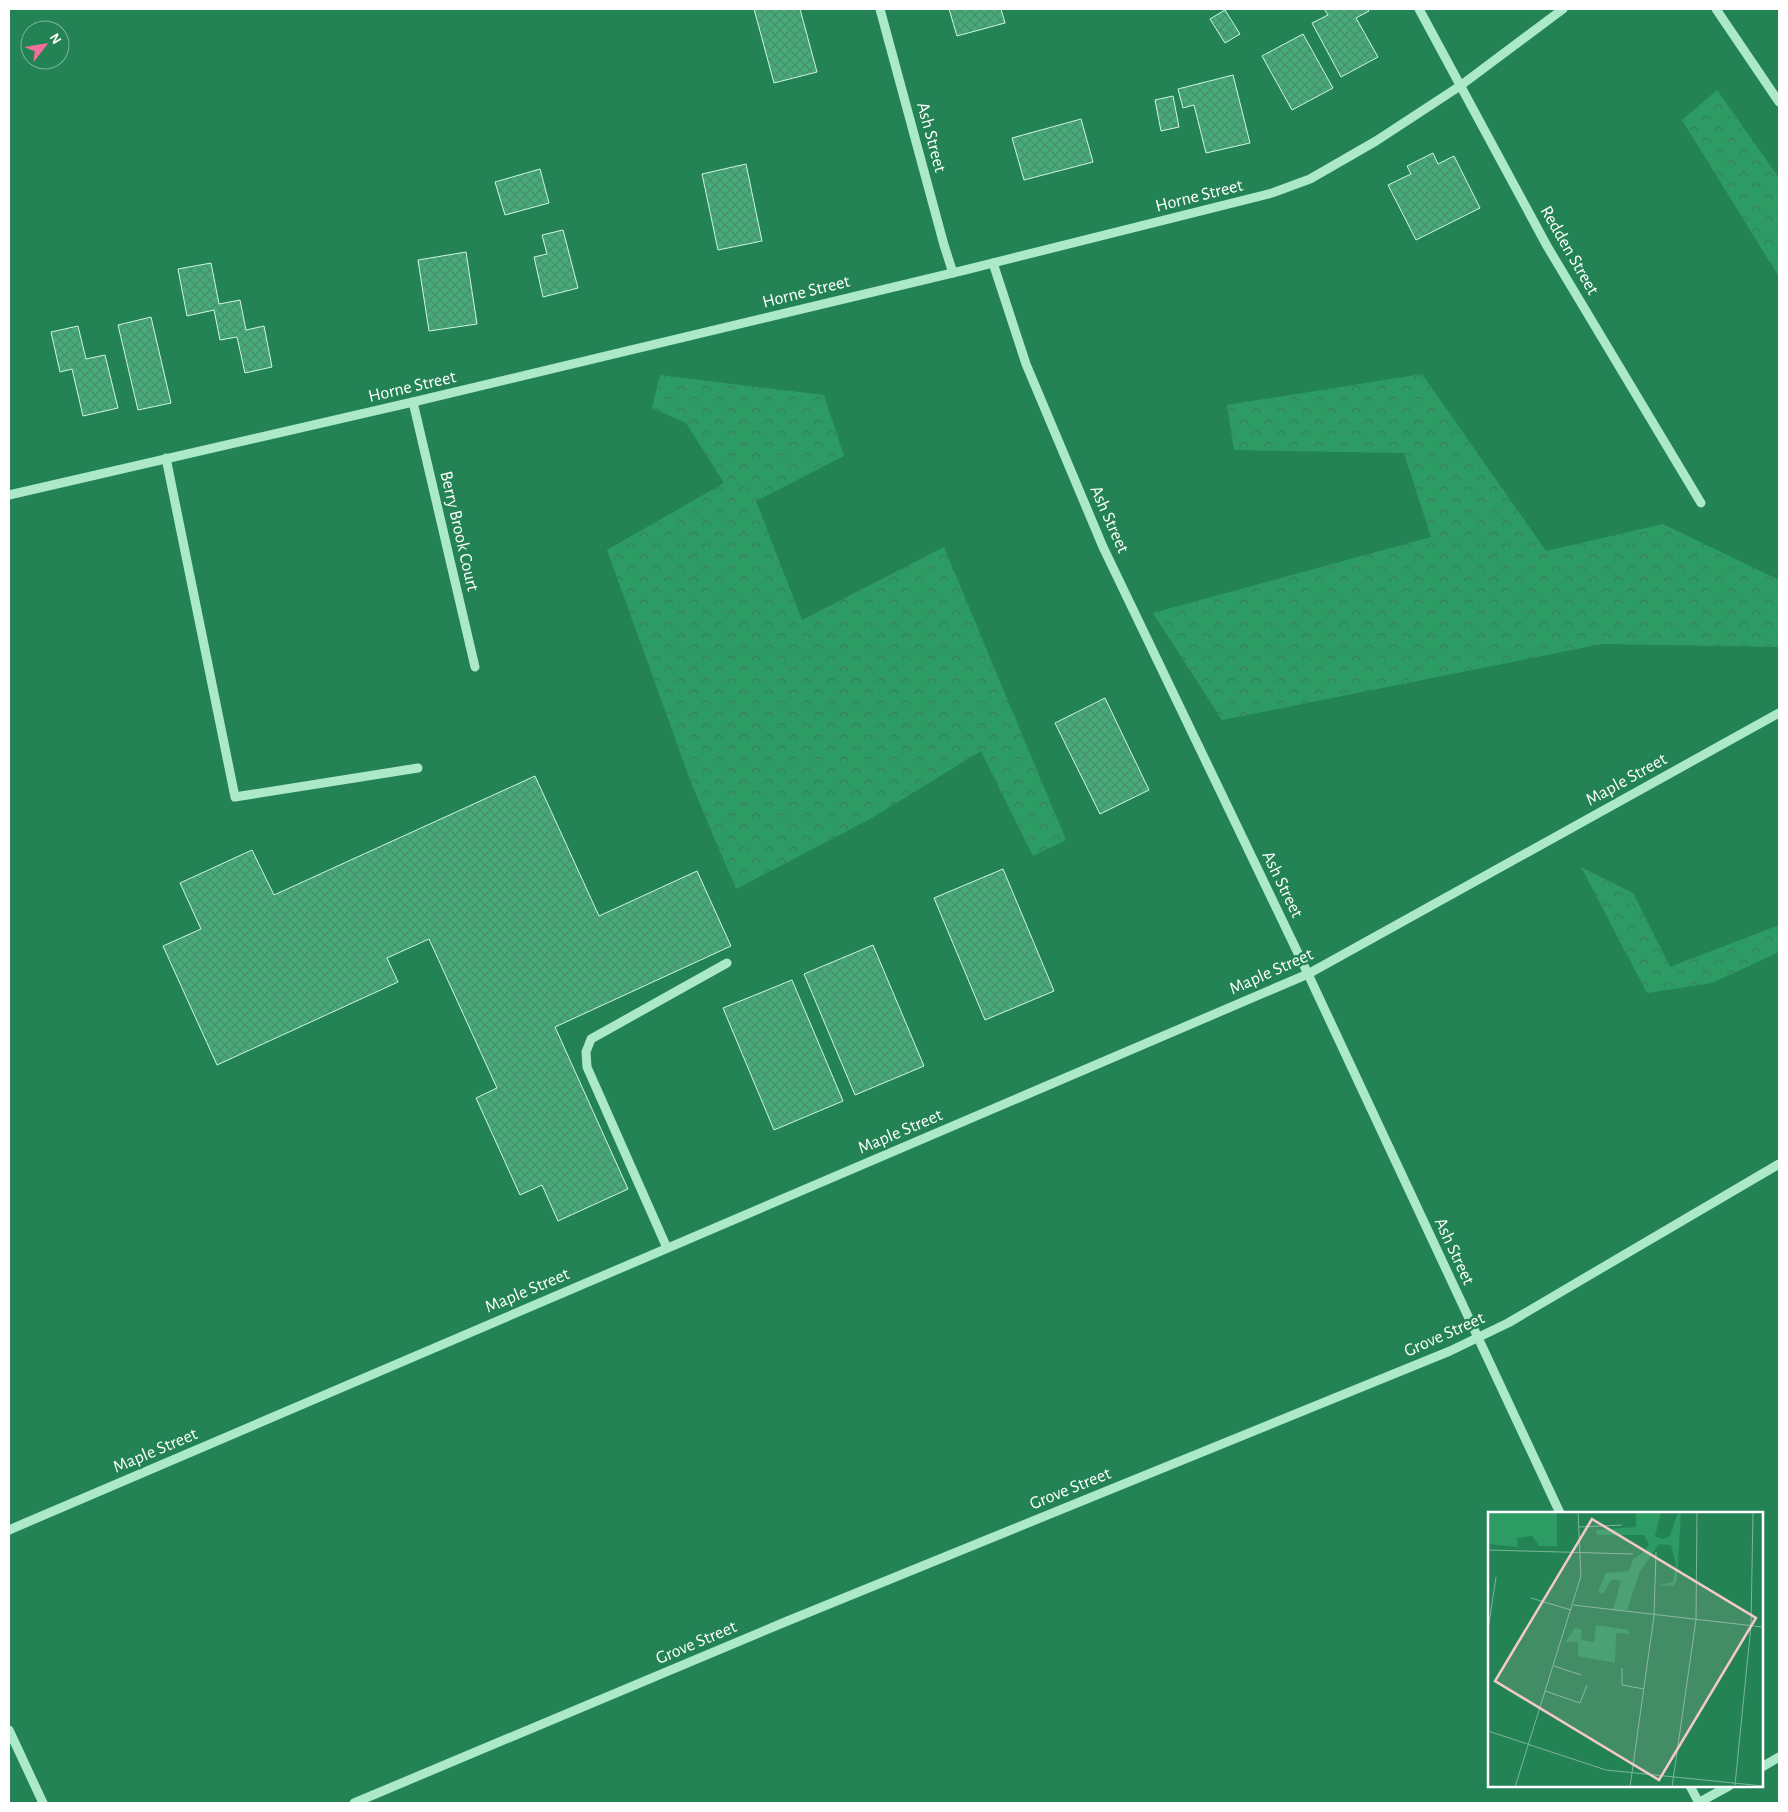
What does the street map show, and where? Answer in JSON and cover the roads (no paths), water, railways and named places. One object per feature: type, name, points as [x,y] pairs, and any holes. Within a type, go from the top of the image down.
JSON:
[{"type":"street","name":"Ash Street","points":[[880,9],[953,272]]},
{"type":"street","name":"Redden Street","points":[[1420,9],[1547,246],[1700,503]]},
{"type":"street","name":"Horne Street","points":[[9,495],[413,402],[993,263],[1272,193],[1310,179],[1344,160],[1460,86],[1563,9]]},
{"type":"street","points":[[1716,9],[1779,102]]},
{"type":"street","name":"Ash Street","points":[[993,263],[1026,364],[1103,547],[1308,974],[1560,1512]]},
{"type":"street","name":"Berry Brook Court","points":[[413,402],[475,667]]},
{"type":"street","points":[[166,458],[235,797],[418,768]]},
{"type":"street","name":"Maple Street","points":[[9,1530],[1308,974],[1779,713]]},
{"type":"street","points":[[668,1248],[587,1067],[586,1052],[591,1039],[727,963]]},
{"type":"street","name":"Grove Street","points":[[354,1803],[785,1622],[1450,1351],[1508,1323],[1779,1164]]},
{"type":"street","points":[[9,1730],[43,1803]]},
{"type":"street","points":[[1763,1766],[1779,1757]]},
{"type":"street","points":[[1690,1787],[1698,1803],[1727,1787]]}]
